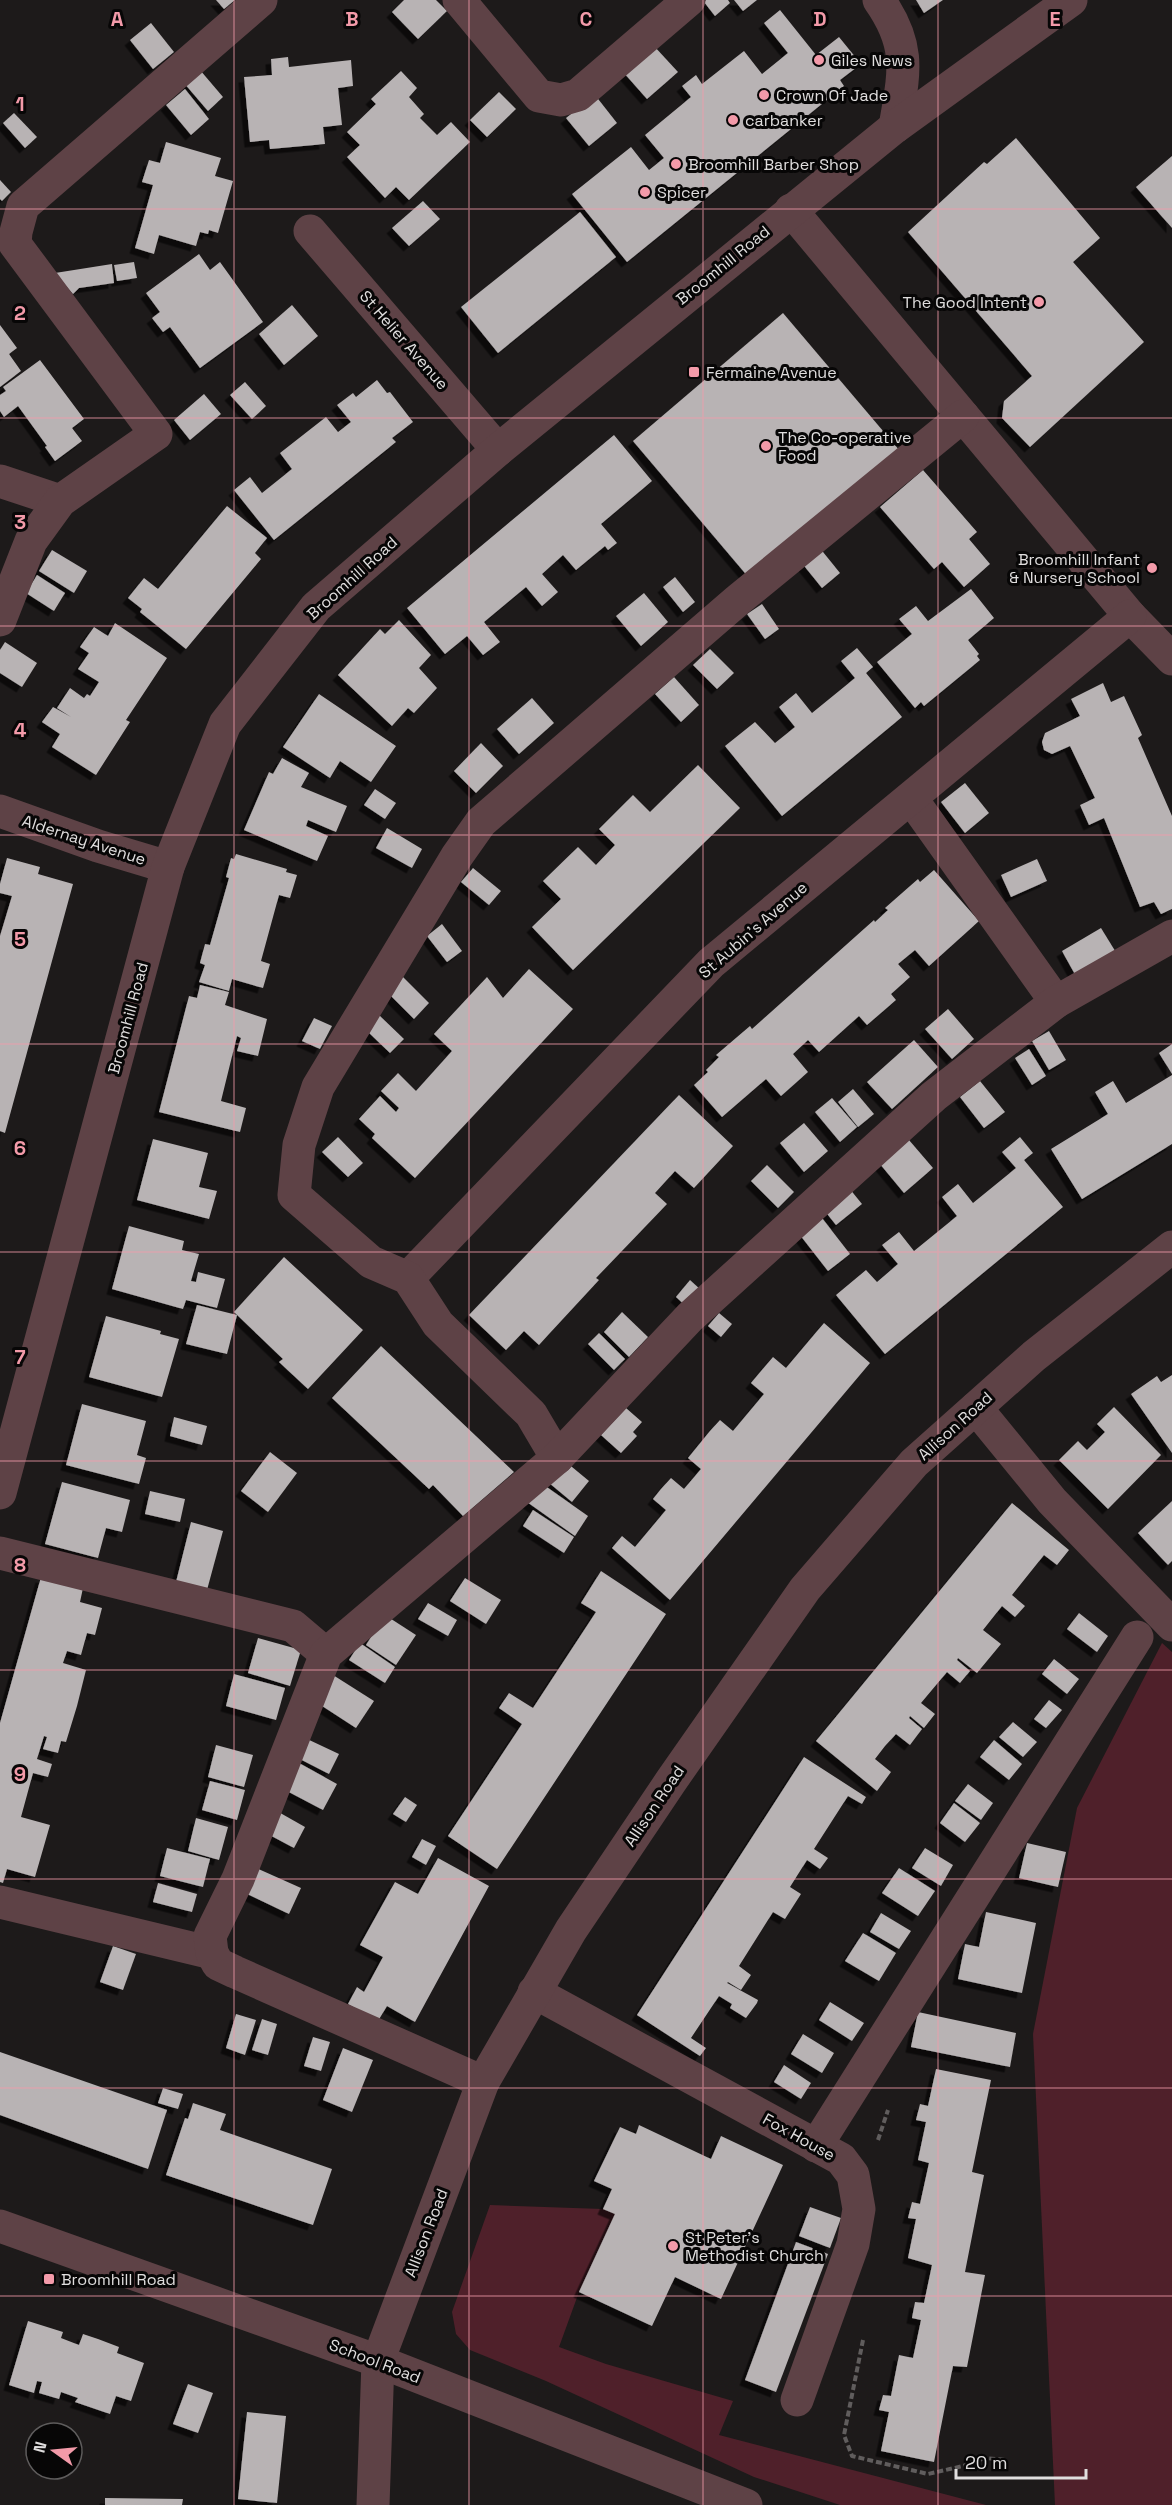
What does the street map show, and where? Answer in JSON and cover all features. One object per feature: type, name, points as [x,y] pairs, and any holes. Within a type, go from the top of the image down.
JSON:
[{"type":"street","points":[[0,620],[31,541],[60,501],[156,435],[8,236],[24,206],[261,0]]},
{"type":"street","points":[[459,0],[539,96],[561,100],[578,95],[689,0]]},
{"type":"street","points":[[879,0],[894,23],[902,47],[904,70],[895,127]]},
{"type":"street","name":"Broomhill Road","points":[[0,1493],[168,867],[225,724],[316,607],[498,450],[895,127],[1071,0]]},
{"type":"street","points":[[791,210],[1130,616],[1169,650]]},
{"type":"street","name":"St Helier Avenue","points":[[310,231],[498,450]]},
{"type":"street","points":[[557,1458],[531,1414],[438,1324],[408,1278],[371,1262],[294,1195],[299,1145],[318,1087],[457,856],[481,822],[738,600],[963,416]]},
{"type":"street","points":[[0,481],[60,501]]},
{"type":"street","name":"St Aubin's Avenue","points":[[408,1278],[711,963],[1130,616]]},
{"type":"street","points":[[911,798],[1056,1002]]},
{"type":"street","name":"Aldernay Avenue","points":[[0,811],[98,846],[168,867]]},
{"type":"street","points":[[483,2082],[218,1964],[212,1953],[210,1936],[238,1879],[326,1654],[557,1458],[690,1317],[934,1096],[1056,1002],[1172,936]]},
{"type":"street","name":"Allison Road","points":[[373,2505],[378,2361],[483,2082],[571,1930],[657,1801],[805,1589],[914,1463],[1034,1356],[1172,1247]]},
{"type":"street","points":[[976,1408],[1052,1501],[1168,1615]]},
{"type":"street","points":[[0,1553],[293,1626],[326,1654]]},
{"type":"street","points":[[816,2145],[1137,1637]]},
{"type":"street","points":[[0,1902],[212,1953]]},
{"type":"street","name":"Fox House","points":[[534,1992],[816,2145],[840,2159],[853,2175],[859,2209],[853,2244],[797,2400]]},
{"type":"street","name":"School Road","points":[[0,2226],[378,2361],[746,2505]]},
{"type":"path","points":[[877,2143],[890,2102]]},
{"type":"path","points":[[865,2332],[844,2435],[852,2456],[928,2474],[985,2458],[1006,2460]]},
{"type":"shaded area","points":[[1162,1643],[1172,1652],[1172,2505],[1055,2505],[1033,2034],[1077,1808]]},
{"type":"shaded area","points":[[490,2205],[603,2209],[615,2214],[579,2292],[559,2347],[606,2364],[733,2401],[719,2435],[986,2505],[840,2505],[754,2477],[546,2381],[470,2350],[456,2334],[452,2312]]},
{"type":"building","points":[[216,0],[235,0],[224,9]]},
{"type":"building","points":[[404,0],[436,0],[447,11],[418,39],[392,12]]},
{"type":"building","points":[[706,0],[728,0],[730,3],[715,16],[704,2]]},
{"type":"building","points":[[734,0],[757,0],[743,11]]},
{"type":"building","points":[[916,0],[943,0],[924,13]]},
{"type":"building","points":[[780,10],[816,55],[839,37],[861,64],[840,80],[844,86],[627,262],[572,194],[631,147],[649,170],[664,158],[645,135],[691,97],[682,86],[696,75],[702,84],[744,51],[762,74],[788,53],[764,23]]},
{"type":"building","points":[[151,23],[174,52],[153,69],[130,40]]},
{"type":"building","points":[[654,46],[678,72],[647,99],[624,73]]},
{"type":"building","points":[[288,57],[289,67],[351,60],[353,86],[338,88],[342,125],[323,127],[325,144],[270,149],[269,140],[250,142],[244,77],[272,75],[271,59]]},
{"type":"building","points":[[200,70],[223,97],[208,111],[184,83]]},
{"type":"building","points":[[401,71],[417,88],[409,97],[424,114],[420,118],[437,135],[451,122],[470,142],[409,200],[396,187],[385,198],[347,157],[360,145],[347,132],[376,104],[371,99]]},
{"type":"building","points":[[185,89],[209,119],[191,135],[166,105]]},
{"type":"building","points":[[499,92],[516,109],[487,137],[470,120]]},
{"type":"building","points":[[595,95],[617,123],[589,146],[566,118]]},
{"type":"building","points":[[14,113],[37,137],[25,148],[3,123]]},
{"type":"building","name":"The Good Intent","points":[[1016,138],[1100,238],[1073,262],[1144,342],[1030,447],[1002,418],[1004,401],[1032,376],[908,232],[984,162],[987,164]]},
{"type":"building","points":[[166,142],[221,158],[215,176],[233,181],[218,233],[209,230],[208,234],[200,232],[196,246],[159,235],[154,254],[135,248],[153,185],[142,182],[149,160],[160,163]]},
{"type":"building","points":[[1172,156],[1172,228],[1136,187]]},
{"type":"building","points":[[0,180],[11,192],[2,201],[0,199]]},
{"type":"building","points":[[423,201],[440,219],[409,246],[392,228]]},
{"type":"building","points":[[580,212],[616,257],[498,353],[461,307]]},
{"type":"building","points":[[199,254],[210,270],[220,262],[263,322],[200,368],[170,327],[163,332],[152,318],[160,312],[146,293]]},
{"type":"building","points":[[134,262],[137,278],[117,281],[114,265]]},
{"type":"building","points":[[112,264],[114,283],[79,288],[73,294],[55,273]]},
{"type":"building","points":[[292,305],[318,336],[284,365],[259,334]]},
{"type":"building","name":"The Co-operative Food","points":[[783,313],[900,451],[750,579],[633,441]]},
{"type":"building","points":[[0,325],[17,348],[9,354],[21,371],[0,387]]},
{"type":"building","points":[[40,360],[84,419],[72,428],[82,441],[55,461],[18,406],[4,417],[0,411],[0,395],[6,391],[3,387]]},
{"type":"building","points":[[377,380],[387,393],[390,392],[413,422],[392,438],[396,442],[274,540],[234,490],[250,477],[262,493],[292,469],[280,453],[326,417],[338,432],[351,422],[337,405],[353,393],[356,397]]},
{"type":"building","points":[[245,382],[266,406],[252,419],[230,395]]},
{"type":"building","points":[[204,394],[221,414],[190,440],[174,420]]},
{"type":"building","points":[[614,435],[652,481],[601,524],[617,543],[608,550],[605,546],[576,570],[563,555],[542,574],[558,592],[542,606],[526,587],[484,622],[500,642],[483,655],[467,636],[445,654],[407,608]]},
{"type":"building","points":[[923,470],[977,532],[969,539],[990,564],[964,587],[942,562],[934,569],[880,507]]},
{"type":"building","points":[[227,506],[267,538],[255,553],[261,559],[186,649],[140,612],[142,609],[128,598],[144,578],[158,589]]},
{"type":"building","points":[[819,547],[840,573],[822,588],[801,562]]},
{"type":"building","points":[[52,550],[87,571],[74,593],[39,571]]},
{"type":"building","points":[[37,575],[65,593],[54,611],[26,593]]},
{"type":"building","points":[[675,577],[695,602],[683,612],[663,587]]},
{"type":"building","points":[[971,589],[994,618],[968,640],[979,654],[977,656],[980,660],[924,706],[921,702],[915,708],[877,662],[912,634],[899,619],[916,606],[928,621]]},
{"type":"building","points":[[644,593],[668,622],[641,646],[616,616]]},
{"type":"building","points":[[762,604],[779,629],[765,639],[747,614]]},
{"type":"building","points":[[399,620],[431,655],[419,668],[437,688],[414,713],[408,708],[392,726],[338,675],[380,629],[385,634]]},
{"type":"building","points":[[115,623],[167,658],[126,720],[130,722],[96,775],[52,747],[60,734],[42,722],[53,707],[71,717],[57,708],[70,688],[84,698],[87,694],[90,696],[99,682],[78,669],[89,653],[80,647],[94,627],[108,636]]},
{"type":"building","points":[[5,642],[37,663],[22,687],[0,673],[0,650]]},
{"type":"building","points":[[857,648],[873,667],[866,673],[902,717],[782,816],[725,746],[755,722],[775,743],[795,727],[779,707],[796,693],[812,713],[855,678],[841,661]]},
{"type":"building","points":[[710,649],[734,673],[717,689],[693,665]]},
{"type":"building","points":[[674,677],[699,705],[681,722],[655,694]]},
{"type":"building","points":[[1103,683],[1111,702],[1124,696],[1142,735],[1138,738],[1172,816],[1172,909],[1161,914],[1154,902],[1140,907],[1104,818],[1089,825],[1080,805],[1095,798],[1070,746],[1052,754],[1044,750],[1042,742],[1045,733],[1080,716],[1071,699]]},
{"type":"building","points":[[319,694],[396,746],[371,782],[340,761],[330,778],[283,747]]},
{"type":"building","points":[[532,698],[554,723],[519,754],[497,729]]},
{"type":"building","points":[[481,743],[503,766],[476,793],[454,771]]},
{"type":"building","points":[[282,758],[309,773],[301,787],[347,806],[336,832],[308,820],[306,826],[328,836],[317,861],[244,830],[269,772],[273,774]]},
{"type":"building","points":[[698,765],[740,808],[573,970],[532,927],[561,899],[543,881],[578,847],[596,865],[615,845],[599,829],[633,795],[650,812]]},
{"type":"building","points":[[965,783],[989,813],[965,833],[941,802]]},
{"type":"building","points":[[375,789],[396,803],[385,819],[364,805]]},
{"type":"building","points":[[387,828],[422,849],[412,868],[376,848]]},
{"type":"building","points":[[236,854],[287,869],[286,872],[297,875],[290,898],[279,895],[261,961],[270,964],[263,988],[232,979],[229,991],[199,982],[205,965],[200,963],[205,944],[210,945],[229,878],[226,877],[231,858],[234,859]]},
{"type":"building","points":[[7,858],[40,867],[38,874],[73,884],[5,1133],[0,1131],[0,936],[12,896],[0,893],[0,884]]},
{"type":"building","points":[[1037,859],[1047,881],[1011,897],[1001,875]]},
{"type":"building","points":[[473,868],[501,891],[489,905],[461,882]]},
{"type":"building","points":[[934,870],[979,921],[929,966],[915,950],[898,964],[910,977],[891,994],[896,1000],[867,1025],[859,1016],[819,1052],[808,1040],[793,1054],[808,1072],[781,1096],[766,1079],[722,1117],[694,1085],[719,1057],[716,1055],[750,1026],[752,1029],[874,920],[875,922],[888,910],[885,908],[918,879],[920,882]]},
{"type":"building","points":[[442,924],[462,951],[447,962],[427,936]]},
{"type":"building","points":[[1101,928],[1117,954],[1077,978],[1062,951]]},
{"type":"building","points":[[529,969],[573,1009],[415,1178],[372,1138],[375,1134],[359,1119],[380,1096],[396,1112],[399,1108],[381,1091],[398,1073],[416,1091],[452,1051],[434,1034],[487,977],[503,998]]},
{"type":"building","points":[[402,976],[429,1003],[414,1019],[387,992]]},
{"type":"building","points":[[200,985],[229,992],[225,1005],[267,1019],[258,1056],[237,1051],[241,1038],[237,1036],[221,1101],[246,1108],[240,1132],[159,1112],[189,996],[197,998]]},
{"type":"building","points":[[948,1009],[974,1039],[952,1059],[925,1029]]},
{"type":"building","points":[[379,1015],[404,1039],[390,1053],[365,1029]]},
{"type":"building","points":[[314,1018],[332,1026],[320,1049],[302,1041]]},
{"type":"building","points":[[1049,1031],[1066,1060],[1049,1070],[1032,1041]]},
{"type":"building","points":[[914,1040],[938,1067],[892,1109],[867,1082]]},
{"type":"building","points":[[1172,1044],[1172,1074],[1159,1053]]},
{"type":"building","points":[[1029,1049],[1046,1076],[1032,1085],[1015,1058]]},
{"type":"building","points":[[1172,1075],[1172,1144],[1082,1199],[1051,1149],[1108,1114],[1095,1092],[1113,1081],[1126,1103]]},
{"type":"building","points":[[980,1081],[1005,1112],[984,1128],[960,1097]]},
{"type":"building","points":[[853,1089],[874,1114],[858,1127],[838,1102]]},
{"type":"building","points":[[679,1095],[733,1146],[694,1188],[675,1171],[655,1193],[667,1204],[596,1278],[599,1280],[539,1345],[524,1331],[506,1350],[469,1315]]},
{"type":"building","points":[[832,1098],[857,1127],[840,1142],[815,1112]]},
{"type":"building","points":[[804,1123],[828,1151],[804,1172],[780,1143]]},
{"type":"building","points":[[338,1137],[363,1163],[348,1177],[322,1152]]},
{"type":"building","points":[[1020,1137],[1033,1153],[1024,1160],[1063,1207],[885,1354],[836,1295],[866,1270],[877,1282],[898,1264],[882,1245],[899,1232],[914,1251],[957,1216],[942,1197],[958,1184],[973,1203],[1016,1168],[1002,1152]]},
{"type":"building","points":[[153,1139],[208,1153],[199,1187],[217,1191],[209,1219],[137,1200]]},
{"type":"building","points":[[909,1140],[933,1168],[904,1193],[880,1164]]},
{"type":"building","points":[[767,1165],[794,1192],[778,1208],[751,1181]]},
{"type":"building","points":[[845,1183],[862,1204],[836,1225],[820,1205]]},
{"type":"building","points":[[822,1218],[850,1254],[828,1271],[800,1235]]},
{"type":"building","points":[[129,1226],[184,1241],[182,1250],[199,1254],[191,1281],[196,1282],[198,1272],[225,1279],[217,1308],[186,1300],[183,1309],[112,1289]]},
{"type":"building","points":[[284,1257],[363,1330],[308,1389],[279,1362],[283,1359],[234,1312]]},
{"type":"building","points":[[690,1280],[701,1290],[687,1307],[676,1297]]},
{"type":"building","points":[[197,1305],[237,1315],[227,1354],[186,1344]]},
{"type":"building","points":[[622,1312],[648,1337],[629,1357],[604,1332]]},
{"type":"building","points":[[719,1313],[732,1324],[721,1337],[708,1326]]},
{"type":"building","points":[[106,1316],[161,1331],[160,1334],[179,1339],[162,1397],[89,1377]]},
{"type":"building","points":[[824,1323],[870,1363],[670,1600],[612,1548],[622,1536],[635,1547],[666,1510],[653,1499],[661,1489],[671,1478],[684,1489],[701,1469],[688,1458],[710,1431],[720,1420],[733,1431],[764,1394],[751,1383],[773,1357],[786,1368]]},
{"type":"building","points":[[599,1333],[625,1359],[614,1370],[588,1344]]},
{"type":"building","points":[[381,1346],[514,1472],[463,1516],[433,1485],[429,1489],[332,1398]]},
{"type":"building","points":[[1172,1375],[1172,1453],[1131,1394],[1157,1376],[1161,1382]]},
{"type":"building","points":[[82,1404],[146,1421],[137,1455],[146,1458],[139,1484],[66,1465]]},
{"type":"building","points":[[1114,1407],[1161,1455],[1108,1509],[1059,1460],[1078,1441],[1087,1450],[1105,1432],[1097,1424]]},
{"type":"building","points":[[626,1408],[642,1422],[633,1432],[637,1436],[621,1453],[601,1435]]},
{"type":"building","points":[[174,1417],[207,1426],[202,1445],[170,1436]]},
{"type":"building","points":[[270,1452],[297,1473],[268,1512],[241,1491]]},
{"type":"building","points":[[566,1462],[589,1481],[572,1502],[548,1482]]},
{"type":"building","points":[[62,1482],[130,1500],[122,1532],[106,1528],[98,1558],[45,1544]]},
{"type":"building","points":[[541,1483],[588,1516],[575,1536],[527,1502]]},
{"type":"building","points":[[150,1491],[185,1499],[180,1522],[145,1514]]},
{"type":"building","points":[[1172,1501],[1172,1561],[1168,1565],[1138,1533]]},
{"type":"building","points":[[1012,1503],[1069,1550],[1057,1565],[1044,1555],[1012,1595],[1025,1606],[1015,1617],[1002,1606],[983,1630],[1001,1644],[977,1673],[958,1658],[957,1660],[970,1671],[960,1683],[947,1672],[921,1703],[935,1714],[924,1728],[910,1716],[909,1718],[922,1729],[910,1745],[896,1734],[885,1746],[875,1759],[891,1772],[877,1791],[816,1741]]},
{"type":"building","points":[[533,1510],[574,1537],[564,1553],[523,1526]]},
{"type":"building","points":[[191,1522],[223,1531],[207,1590],[176,1582]]},
{"type":"building","points":[[601,1571],[666,1614],[497,1869],[448,1836],[522,1724],[499,1708],[509,1693],[533,1708],[596,1612],[581,1603]]},
{"type":"building","points":[[41,1577],[83,1588],[80,1602],[102,1608],[95,1635],[87,1633],[81,1655],[67,1651],[63,1663],[86,1670],[77,1706],[66,1742],[61,1741],[58,1753],[43,1749],[47,1737],[44,1736],[37,1759],[52,1764],[48,1777],[33,1773],[21,1817],[50,1825],[35,1877],[7,1869],[3,1883],[0,1882],[0,1723]]},
{"type":"building","points":[[465,1578],[501,1600],[486,1624],[450,1601]]},
{"type":"building","points":[[428,1603],[457,1620],[448,1636],[418,1619]]},
{"type":"building","points":[[1079,1613],[1108,1636],[1097,1652],[1067,1629]]},
{"type":"building","points":[[385,1615],[416,1635],[396,1665],[366,1645]]},
{"type":"building","points":[[258,1638],[301,1650],[290,1686],[248,1673]]},
{"type":"building","points":[[360,1643],[395,1667],[385,1683],[349,1660]]},
{"type":"building","points":[[1054,1659],[1079,1679],[1067,1694],[1042,1674]]},
{"type":"building","points":[[234,1674],[285,1688],[276,1720],[226,1706]]},
{"type":"building","points":[[333,1675],[374,1701],[356,1728],[316,1702]]},
{"type":"building","points":[[1049,1700],[1062,1710],[1046,1728],[1034,1719]]},
{"type":"building","points":[[1013,1722],[1037,1742],[1023,1757],[999,1737]]},
{"type":"building","points":[[305,1738],[339,1754],[329,1774],[296,1757]]},
{"type":"building","points":[[994,1740],[1022,1764],[1009,1780],[980,1757]]},
{"type":"building","points":[[216,1745],[253,1755],[244,1787],[208,1777]]},
{"type":"building","points":[[804,1757],[866,1797],[862,1804],[848,1796],[814,1849],[828,1858],[820,1869],[807,1860],[790,1887],[801,1894],[785,1919],[773,1912],[739,1966],[751,1975],[741,1990],[727,1983],[758,2000],[757,2003],[746,2018],[730,2008],[732,2004],[719,1996],[691,2038],[706,2048],[700,2056],[637,2015]]},
{"type":"building","points":[[299,1763],[337,1784],[323,1810],[285,1790]]},
{"type":"building","points":[[210,1781],[245,1790],[237,1820],[202,1810]]},
{"type":"building","points":[[968,1784],[993,1803],[981,1820],[955,1801]]},
{"type":"building","points":[[405,1797],[417,1805],[406,1822],[393,1814]]},
{"type":"building","points":[[954,1803],[980,1823],[965,1842],[940,1823]]},
{"type":"building","points":[[275,1810],[305,1827],[294,1848],[264,1832]]},
{"type":"building","points":[[196,1818],[228,1827],[219,1860],[188,1851]]},
{"type":"building","points":[[422,1839],[436,1846],[426,1865],[412,1857]]},
{"type":"building","points":[[1027,1843],[1066,1852],[1058,1887],[1019,1878]]},
{"type":"building","points":[[167,1848],[210,1859],[203,1887],[160,1876]]},
{"type":"building","points":[[925,1848],[953,1865],[941,1886],[912,1868]]},
{"type":"building","points":[[438,1858],[489,1886],[415,2022],[387,2006],[378,2021],[348,2004],[357,1987],[364,1992],[383,1957],[360,1945],[395,1882],[418,1894]]},
{"type":"building","points":[[254,1867],[301,1888],[289,1914],[243,1892]]},
{"type":"building","points":[[899,1868],[935,1891],[918,1916],[882,1893]]},
{"type":"building","points":[[158,1883],[197,1894],[192,1912],[153,1902]]},
{"type":"building","points":[[986,1912],[1036,1923],[1022,1993],[958,1979],[965,1944],[979,1947]]},
{"type":"building","points":[[881,1913],[911,1931],[899,1949],[870,1932]]},
{"type":"building","points":[[863,1933],[896,1953],[879,1981],[845,1961]]},
{"type":"building","points":[[113,1946],[136,1954],[123,1990],[100,1982]]},
{"type":"building","points":[[830,2002],[864,2023],[852,2041],[819,2020]]},
{"type":"building","points":[[918,2012],[1016,2033],[1010,2067],[911,2047]]},
{"type":"building","points":[[236,2014],[256,2020],[245,2055],[226,2048]]},
{"type":"building","points":[[262,2019],[277,2024],[268,2055],[252,2050]]},
{"type":"building","points":[[803,2034],[834,2053],[822,2073],[791,2054]]},
{"type":"building","points":[[313,2037],[330,2042],[321,2071],[304,2066]]},
{"type":"building","points":[[343,2048],[373,2060],[352,2112],[323,2100]]},
{"type":"building","points":[[0,2052],[167,2110],[148,2169],[0,2115]]},
{"type":"building","points":[[784,2065],[811,2083],[801,2099],[774,2082]]},
{"type":"building","points":[[936,2069],[991,2080],[972,2172],[984,2175],[965,2272],[985,2275],[967,2367],[953,2366],[934,2462],[881,2451],[889,2412],[879,2410],[883,2395],[891,2396],[899,2355],[913,2358],[921,2320],[912,2318],[915,2302],[924,2303],[932,2265],[908,2258],[916,2219],[908,2218],[912,2202],[920,2204],[929,2163],[918,2160],[926,2122],[916,2120],[920,2104],[928,2106]]},
{"type":"building","points":[[163,2088],[183,2094],[178,2109],[158,2103]]},
{"type":"building","points":[[193,2103],[226,2114],[220,2130],[332,2169],[313,2225],[166,2175],[185,2118],[188,2119]]},
{"type":"building","name":"St Peter's Methodist Church","points":[[639,2125],[711,2159],[721,2136],[783,2165],[721,2299],[675,2277],[652,2326],[579,2292],[615,2214],[603,2209],[612,2189],[594,2181],[620,2127],[636,2134]]},
{"type":"building","points":[[810,2207],[841,2218],[830,2248],[799,2236]]},
{"type":"building","points":[[796,2242],[828,2254],[776,2392],[745,2380]]},
{"type":"building","points":[[28,2321],[63,2332],[61,2338],[79,2345],[83,2334],[98,2339],[119,2347],[117,2353],[144,2363],[131,2401],[116,2396],[110,2414],[75,2402],[78,2398],[61,2392],[59,2399],[39,2393],[42,2382],[37,2381],[34,2393],[9,2385]]},
{"type":"building","points":[[188,2384],[213,2393],[198,2433],[173,2424]]},
{"type":"building","points":[[247,2412],[286,2416],[277,2503],[238,2499]]},
{"type":"building","points":[[105,2498],[183,2499],[182,2505],[105,2505]]},
{"type":"place","name":"Giles News","points":[[819,60]]},
{"type":"place","name":"Crown Of Jade","points":[[764,95]]},
{"type":"place","name":"carbanker","points":[[733,120]]},
{"type":"place","name":"Broomhill Barber Shop","points":[[676,164]]},
{"type":"place","name":"Spicer","points":[[645,192]]},
{"type":"place","name":"The Good Intent","points":[[1039,302]]},
{"type":"place","name":"Fermaine Avenue","points":[[694,372]]},
{"type":"place","name":"The Co-operative Food","points":[[766,446]]},
{"type":"place","name":"Broomhill Infant & Nursery School","points":[[1152,568]]},
{"type":"place","name":"St Peter's Methodist Church","points":[[673,2246]]},
{"type":"place","name":"Broomhill Road","points":[[49,2279]]}]
